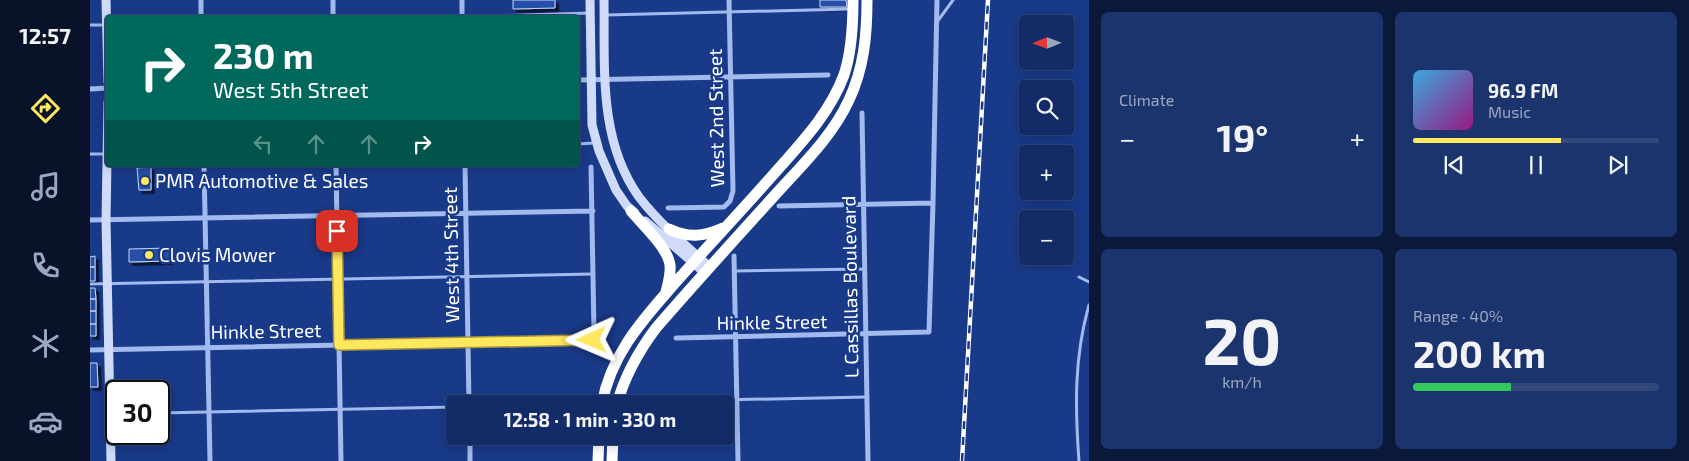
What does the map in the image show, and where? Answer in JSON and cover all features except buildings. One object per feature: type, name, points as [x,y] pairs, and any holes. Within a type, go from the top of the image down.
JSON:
[{"type":"highway","points":[[620,395],[627,374],[642,347],[656,328],[818,147],[835,125],[855,87],[863,58],[867,0]]},
{"type":"highway","points":[[605,395],[619,354],[631,335],[665,294],[810,133],[830,104],[844,73],[849,53],[853,5]]},
{"type":"highway","points":[[631,210],[662,246],[668,257],[670,271],[665,294]]},
{"type":"highway","points":[[669,229],[682,235],[700,236],[726,226]]},
{"type":"highway","points":[[598,461],[599,445]]},
{"type":"highway","points":[[612,461],[613,445]]},
{"type":"main road","points":[[106,0],[107,15]]},
{"type":"main road","points":[[590,0],[592,125],[604,164],[616,190],[631,210],[707,270]]},
{"type":"main road","points":[[604,0],[609,125],[618,156],[639,196],[696,260]]},
{"type":"main road","points":[[107,167],[107,284],[111,380]]},
{"type":"main road","points":[[111,461],[112,445]]},
{"type":"street","points":[[201,0],[201,15]]},
{"type":"street","points":[[332,0],[333,15]]},
{"type":"street","points":[[462,0],[462,15]]},
{"type":"street","name":"West 2nd Street","points":[[668,208],[724,207],[730,201],[733,191],[729,0]]},
{"type":"street","points":[[779,206],[933,203],[937,0]]},
{"type":"street","points":[[580,80],[828,76]]},
{"type":"street","points":[[90,89],[105,88]]},
{"type":"street","name":"L Cassillas Boulevard","points":[[862,113],[868,461]]},
{"type":"street","points":[[204,167],[210,461]]},
{"type":"street","points":[[336,167],[341,461]]},
{"type":"street","name":"West 4th Street","points":[[465,167],[469,395]]},
{"type":"street","points":[[591,167],[593,274]]},
{"type":"street","name":"Hinkle Street","points":[[676,338],[866,335],[929,332],[933,203]]},
{"type":"street","points":[[90,220],[593,211]]},
{"type":"street","points":[[734,256],[738,461]]},
{"type":"street","name":"Hinkle Street","points":[[90,350],[592,340],[594,332],[593,274]]},
{"type":"street","points":[[470,445],[470,461]]},
{"type":"lane","points":[[936,22],[953,0]]},
{"type":"lane","points":[[604,15],[729,13],[853,5]]},
{"type":"lane","points":[[547,15],[590,14]]},
{"type":"lane","points":[[90,25],[105,25]]},
{"type":"lane","points":[[580,144],[597,143]]},
{"type":"lane","points":[[90,154],[105,154]]},
{"type":"lane","points":[[735,271],[865,269]]},
{"type":"lane","points":[[90,284],[467,275],[593,274]]},
{"type":"lane","points":[[1079,277],[1089,282]]},
{"type":"lane","points":[[1079,461],[1076,414],[1078,364],[1089,305]]},
{"type":"lane","points":[[734,400],[867,397]]},
{"type":"lane","points":[[170,413],[446,407]]},
{"type":"railway","points":[[962,461],[988,0]]},
{"type":"place","name":"PMR Automotive & Sales","points":[[145,181]]},
{"type":"place","name":"Clovis Mower","points":[[149,255]]},
{"type":"route","points":[[337,231],[339,345],[592,340]]}]
